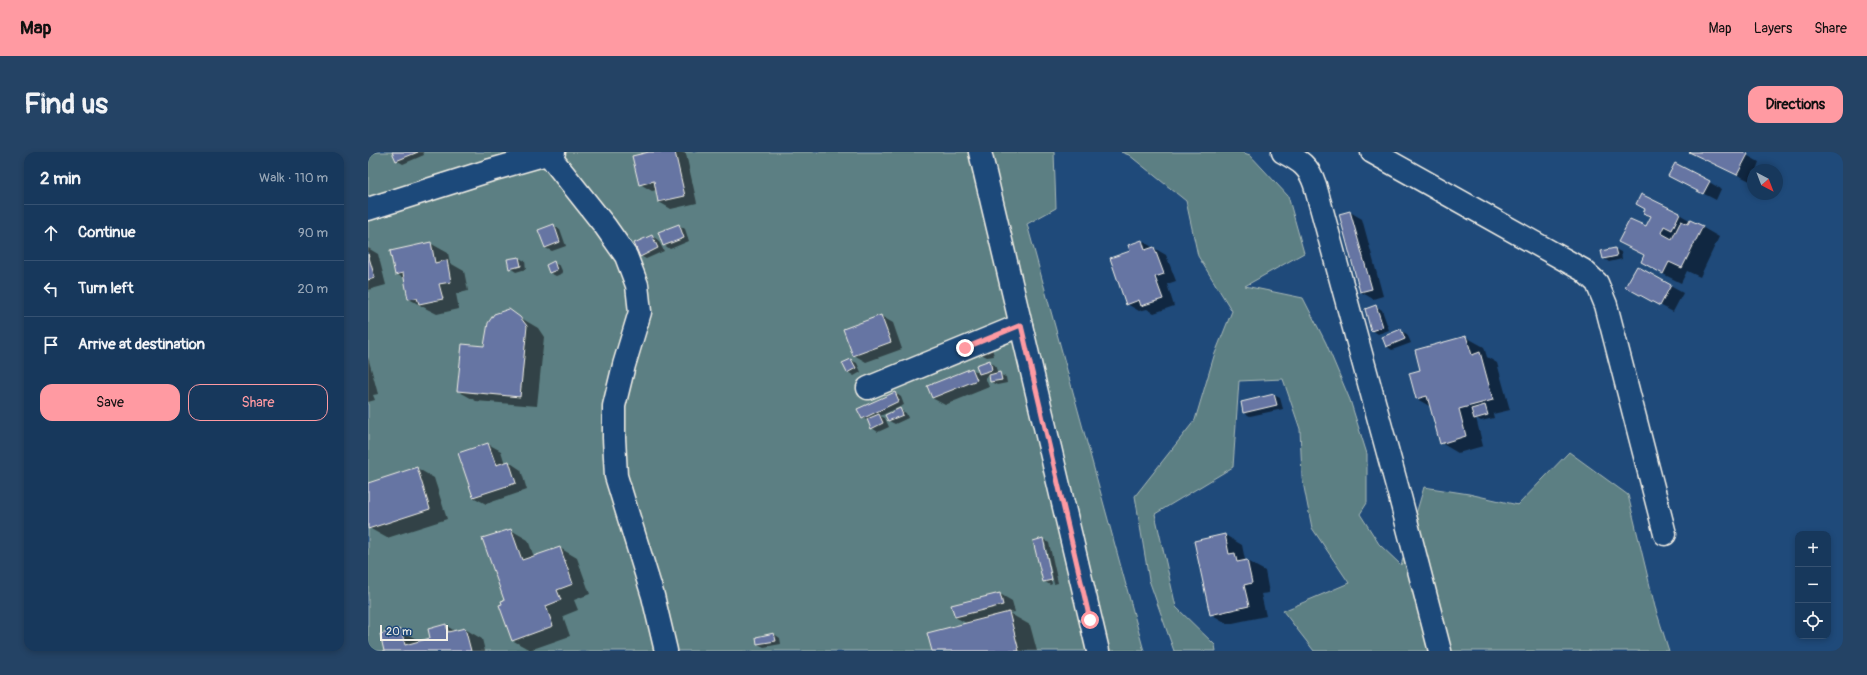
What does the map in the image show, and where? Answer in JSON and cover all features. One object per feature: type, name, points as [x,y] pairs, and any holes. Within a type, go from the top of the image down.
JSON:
[{"type":"street","points":[[980,152],[1098,651]]},
{"type":"street","points":[[1372,152],[1583,270],[1597,283],[1608,313],[1665,534]]},
{"type":"street","points":[[368,209],[490,170],[551,153],[626,256],[637,285],[640,312],[624,365],[614,406],[616,476],[653,596],[666,651]]},
{"type":"street","points":[[1298,155],[1310,172],[1317,193],[1400,497],[1440,651]]},
{"type":"street","points":[[868,388],[1021,325]]},
{"type":"green space","points":[[368,152],[1054,152],[1056,208],[1027,224],[1144,651],[368,651]]},
{"type":"green space","points":[[1121,152],[1241,152],[1250,155],[1288,196],[1304,253],[1245,286],[1303,298],[1326,343],[1350,400],[1367,454],[1367,503],[1360,514],[1379,544],[1401,565],[1424,487],[1469,494],[1518,505],[1569,452],[1628,495],[1655,607],[1669,651],[1314,651],[1283,611],[1349,583],[1312,528],[1302,477],[1300,429],[1283,379],[1239,381],[1233,467],[1155,514],[1176,607],[1215,645],[1216,651],[1174,651],[1149,580],[1135,496],[1195,420],[1214,356],[1232,311],[1198,256],[1186,201],[1129,155]]},
{"type":"building","points":[[392,152],[418,152],[396,161]]},
{"type":"building","points":[[649,152],[675,152],[685,196],[658,202],[654,181],[639,185],[632,156]]},
{"type":"building","points":[[1689,152],[1743,152],[1748,154],[1737,175]]},
{"type":"building","points":[[1675,163],[1710,181],[1703,194],[1668,176]]},
{"type":"building","points":[[1641,194],[1680,213],[1672,230],[1664,226],[1661,233],[1672,239],[1681,221],[1688,224],[1690,220],[1703,226],[1682,268],[1669,262],[1663,274],[1641,262],[1644,255],[1618,242],[1630,219],[1646,226],[1651,216],[1643,213],[1645,209],[1636,204]]},
{"type":"building","points":[[1350,211],[1372,289],[1360,292],[1339,214]]},
{"type":"building","points":[[554,224],[560,242],[545,248],[538,230]]},
{"type":"building","points":[[679,224],[684,238],[663,246],[658,232]]},
{"type":"building","points":[[652,235],[658,248],[640,257],[634,243]]},
{"type":"building","points":[[1142,240],[1145,250],[1154,247],[1164,274],[1155,277],[1163,299],[1141,306],[1139,300],[1126,305],[1110,258],[1130,251],[1128,245]]},
{"type":"building","points":[[431,242],[435,263],[447,260],[451,282],[439,284],[443,299],[419,304],[417,298],[408,299],[403,273],[395,275],[390,251]]},
{"type":"building","points":[[1615,248],[1617,256],[1603,259],[1601,251]]},
{"type":"building","points":[[368,254],[375,278],[368,280]]},
{"type":"building","points":[[519,257],[521,266],[509,269],[507,259]]},
{"type":"building","points":[[554,261],[557,270],[549,273],[546,265]]},
{"type":"building","points":[[1637,266],[1671,285],[1660,306],[1625,287]]},
{"type":"building","points":[[1376,305],[1383,327],[1371,331],[1365,309]]},
{"type":"building","points":[[509,309],[520,317],[527,326],[520,397],[457,391],[462,344],[484,346],[488,323],[494,314]]},
{"type":"building","points":[[881,315],[891,342],[853,356],[843,329]]},
{"type":"building","points":[[1401,329],[1405,339],[1386,347],[1382,337]]},
{"type":"building","points":[[1466,336],[1472,355],[1480,352],[1493,400],[1459,409],[1466,436],[1440,444],[1427,396],[1416,399],[1409,373],[1420,370],[1415,350]]},
{"type":"building","points":[[851,359],[856,368],[847,373],[842,363]]},
{"type":"building","points":[[990,360],[992,370],[979,374],[976,365]]},
{"type":"building","points":[[972,368],[977,380],[932,398],[927,386]]},
{"type":"building","points":[[1000,372],[1002,380],[990,382],[989,375]]},
{"type":"building","points":[[895,392],[899,401],[862,419],[857,409]]},
{"type":"building","points":[[1274,394],[1277,405],[1243,413],[1241,402]]},
{"type":"building","points":[[1485,405],[1488,415],[1474,419],[1471,409]]},
{"type":"building","points":[[900,408],[903,415],[888,421],[885,415]]},
{"type":"building","points":[[879,414],[883,423],[871,429],[867,419]]},
{"type":"building","points":[[488,443],[496,465],[509,461],[516,483],[473,497],[458,453]]},
{"type":"building","points":[[417,467],[430,509],[368,529],[368,483]]},
{"type":"building","points":[[511,529],[522,560],[560,547],[573,584],[557,590],[561,600],[546,606],[553,626],[512,641],[499,605],[502,604],[501,601],[504,600],[482,538]]},
{"type":"building","points":[[1225,534],[1229,554],[1235,553],[1237,562],[1247,560],[1252,583],[1244,585],[1249,606],[1210,615],[1194,541]]},
{"type":"building","points":[[1043,538],[1052,580],[1043,582],[1033,541]]},
{"type":"building","points":[[1000,593],[1003,605],[955,617],[951,605]]},
{"type":"building","points":[[1009,612],[1019,651],[932,651],[927,633]]},
{"type":"building","points":[[446,624],[448,632],[465,628],[471,651],[384,651],[380,634],[401,629],[405,645],[430,638],[428,629]]},
{"type":"building","points":[[774,633],[776,641],[757,644],[756,637]]},
{"type":"route","points":[[965,348],[1021,325],[1090,620]]}]
